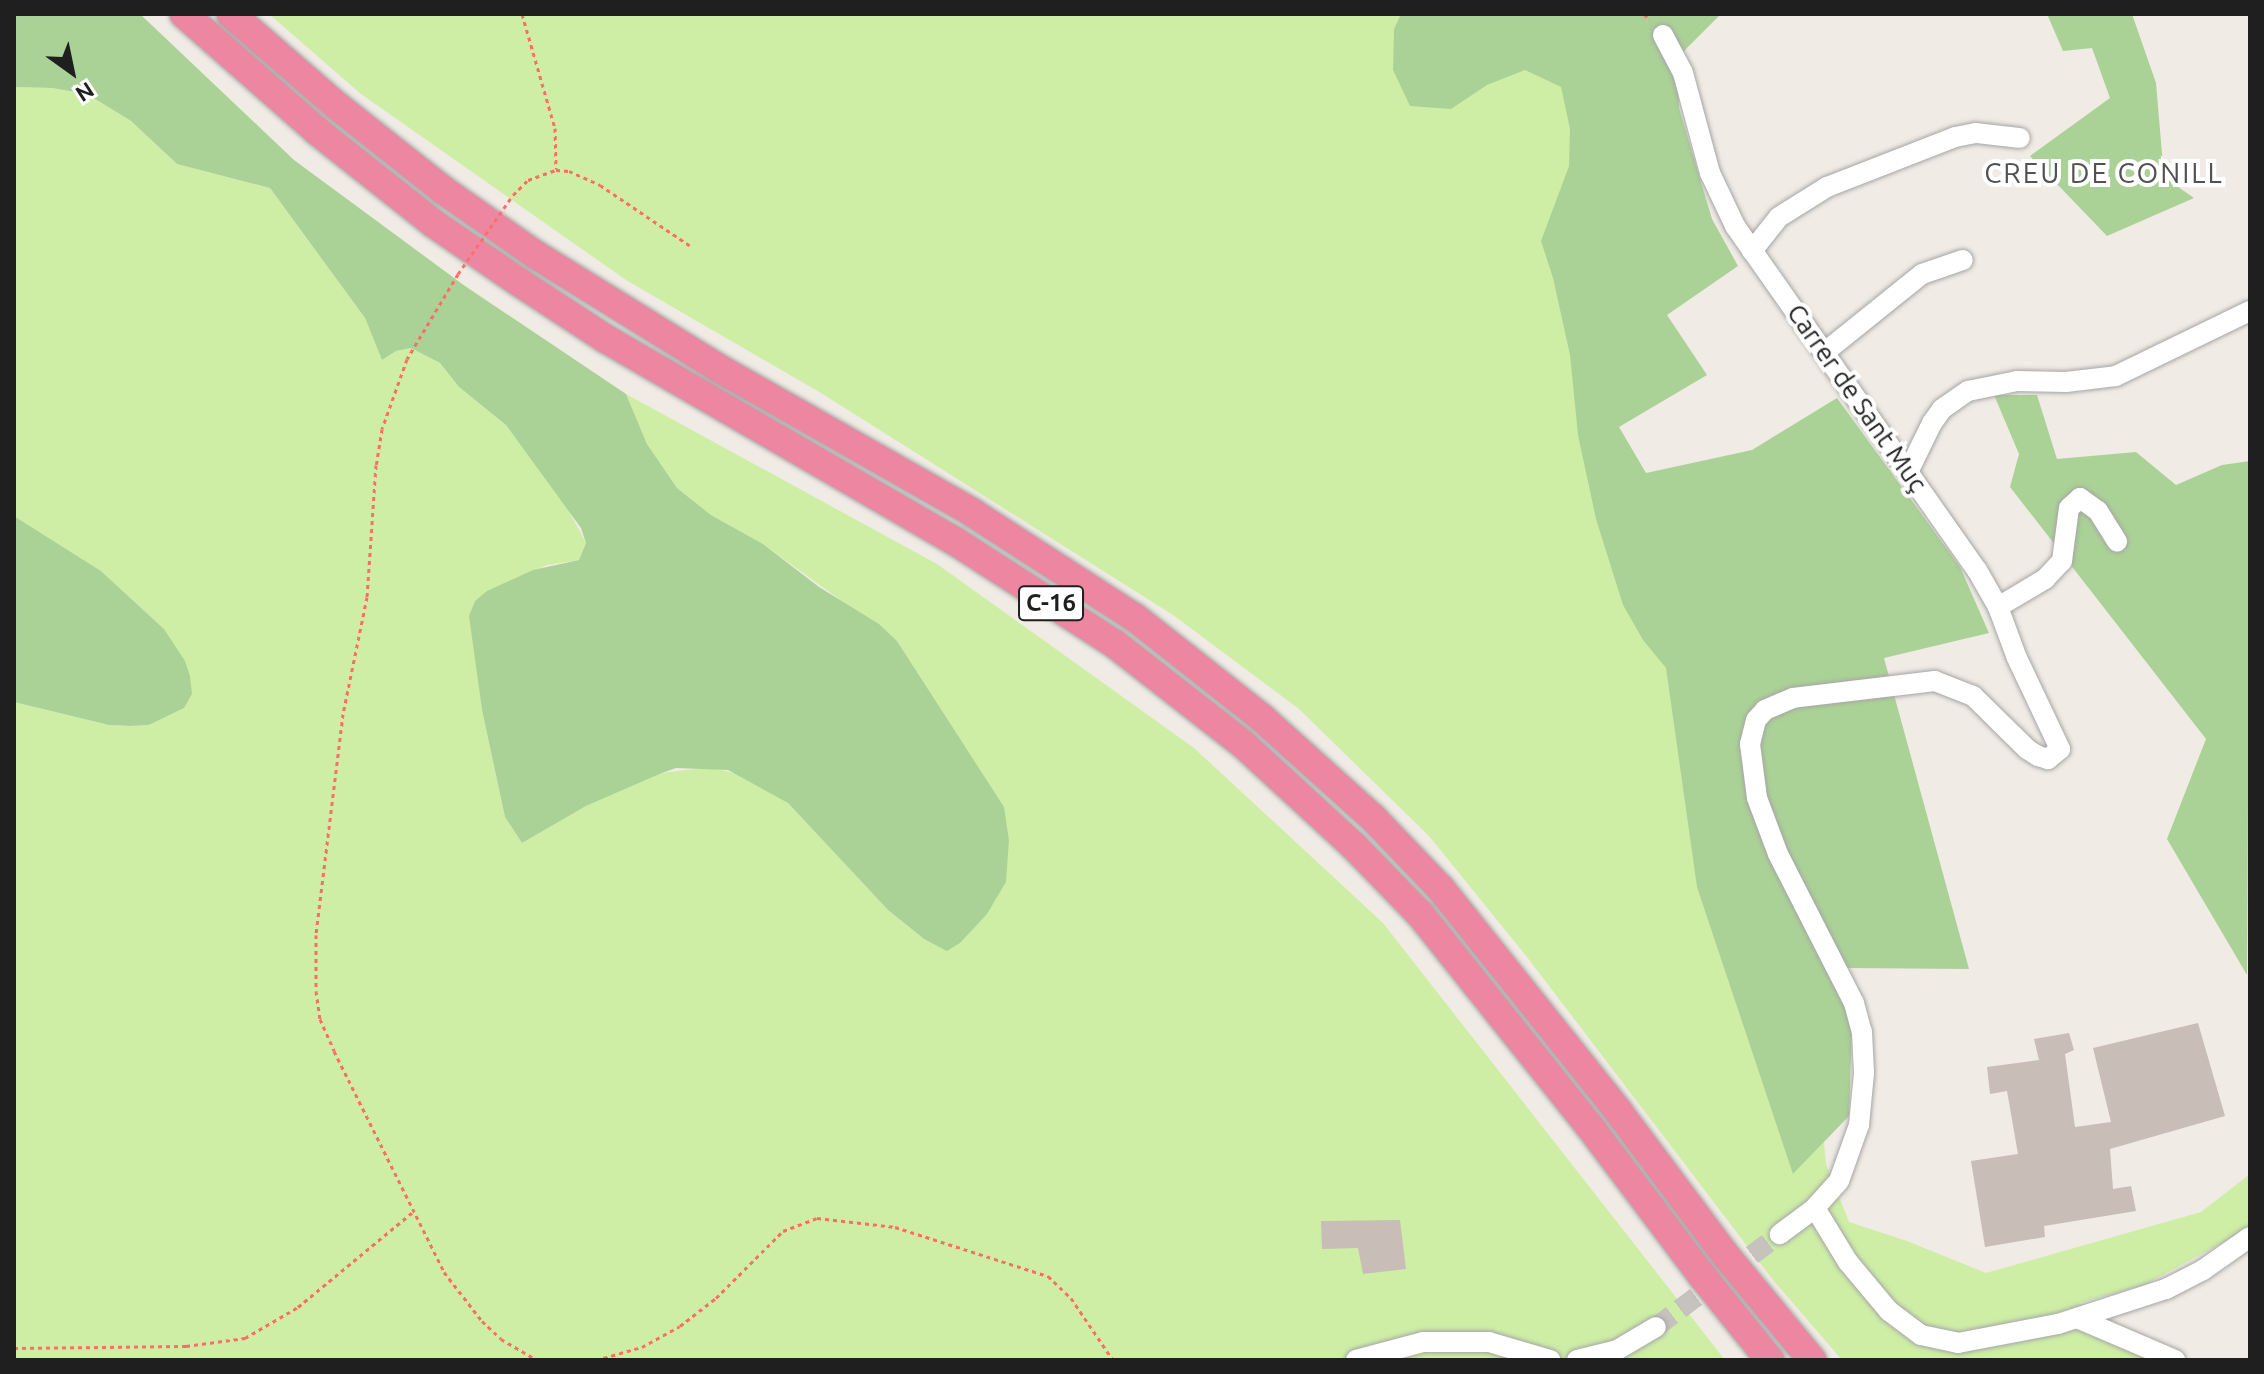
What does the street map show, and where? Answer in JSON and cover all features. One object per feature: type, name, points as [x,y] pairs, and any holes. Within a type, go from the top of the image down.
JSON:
[{"type":"highway","name":"C-16","points":[[184,14],[317,131],[433,223],[519,282],[669,377],[955,541],[1115,644],[1243,744],[1354,846],[1420,914],[1770,1360]]},
{"type":"highway","name":"C-16","points":[[231,14],[431,181],[536,255],[720,369],[973,513],[1134,617],[1263,719],[1373,818],[1441,889],[1618,1111],[1727,1257],[1812,1360]]},
{"type":"street","name":"Carrer de Sant Muç","points":[[1663,35],[1677,59],[1695,106],[1710,173],[1726,209],[1752,251],[1962,547],[1998,607],[2017,658],[2053,728],[2060,749],[2056,756],[2048,759],[2027,749],[1973,696],[1935,681],[1793,698],[1765,710],[1756,720],[1750,744],[1751,764],[1769,833],[1854,1003],[1862,1032],[1864,1073],[1859,1125],[1839,1181],[1815,1208]]},
{"type":"street","points":[[1752,251],[1779,217],[1827,187],[1955,137],[1976,133],[2020,138]]},
{"type":"street","points":[[1825,352],[1922,274],[1963,260]]},
{"type":"street","points":[[1908,472],[1937,416],[1968,391],[2017,381],[2066,382],[2116,376],[2250,311]]},
{"type":"street","points":[[1998,607],[2045,579],[2062,561],[2069,508],[2080,498],[2098,511],[2117,541]]},
{"type":"street","points":[[1780,1234],[1815,1208],[1848,1262],[1876,1297],[1921,1335],[1948,1343],[1983,1341],[2077,1318],[2166,1289],[2203,1270],[2250,1237]]},
{"type":"street","points":[[2077,1318],[2175,1360]]},
{"type":"street","points":[[1577,1360],[1617,1350],[1656,1327]]},
{"type":"street","points":[[1356,1360],[1436,1342],[1489,1342],[1550,1360]]},
{"type":"path","points":[[522,14],[555,128],[556,170]]},
{"type":"path","points":[[537,1360],[501,1339],[464,1302],[444,1272],[320,1019],[316,935],[343,714],[367,597],[376,465],[382,429],[407,359],[458,274],[513,195],[528,180],[556,170],[582,175],[692,247]]},
{"type":"path","points":[[14,1348],[186,1346],[245,1338],[308,1300],[413,1212]]},
{"type":"path","points":[[596,1360],[642,1347],[680,1326],[716,1298],[783,1231],[817,1218],[895,1227],[1048,1276],[1071,1298],[1113,1360]]},
{"type":"green space","points":[[14,14],[140,14],[294,160],[465,286],[626,394],[647,444],[677,488],[711,515],[763,544],[819,587],[879,624],[897,641],[1004,807],[1009,840],[1006,882],[987,914],[960,943],[947,951],[924,939],[888,910],[788,803],[728,770],[676,768],[586,806],[522,843],[505,817],[482,710],[469,616],[475,601],[487,591],[533,570],[579,560],[586,543],[581,528],[506,425],[459,387],[440,363],[411,348],[396,351],[382,360],[365,318],[270,188],[177,164],[131,121],[87,94],[52,88],[14,87]]},
{"type":"green space","points":[[269,14],[1417,14],[1563,61],[1586,137],[1566,250],[1793,1174],[1824,1142],[1826,1164],[1849,1222],[1907,1241],[1986,1273],[2201,1212],[2250,1174],[2250,1228],[2144,1285],[2079,1303],[2187,1360],[1842,1360],[1773,1280],[1527,957],[1429,836],[1299,709],[1173,615],[821,393],[626,280],[361,94]]},
{"type":"green space","points":[[1401,14],[1721,14],[1677,58],[1679,108],[1712,219],[1738,266],[1667,315],[1707,375],[1619,427],[1646,473],[1752,450],[1837,398],[1960,567],[1989,633],[1884,658],[1969,969],[1847,968],[1852,1025],[1849,1116],[1793,1174],[1697,887],[1666,668],[1643,640],[1623,605],[1596,519],[1578,435],[1570,355],[1553,278],[1541,241],[1569,166],[1570,129],[1561,87],[1525,70],[1487,85],[1451,109],[1410,106],[1393,70],[1394,29]]},
{"type":"green space","points":[[2047,14],[2132,14],[2156,83],[2164,177],[2194,198],[2107,236],[2030,156],[2110,98],[2092,48],[2063,51]]},
{"type":"green space","points":[[14,87],[52,88],[87,94],[131,121],[177,164],[270,188],[365,318],[382,360],[396,351],[411,348],[440,363],[459,387],[506,425],[563,500],[586,543],[579,560],[547,565],[488,591],[472,632],[482,710],[505,817],[522,843],[586,806],[662,773],[710,767],[745,776],[788,803],[888,910],[924,939],[960,943],[996,900],[1009,840],[1003,807],[897,641],[763,544],[711,515],[677,488],[647,444],[626,394],[937,564],[1194,748],[1383,923],[1725,1360],[14,1360],[14,702],[109,725],[131,726],[149,725],[184,708],[164,629],[101,571],[14,516]]},
{"type":"green space","points":[[1994,395],[2037,395],[2057,459],[2136,452],[2176,485],[2222,465],[2250,461],[2247,975],[2167,839],[2206,739],[2010,487],[2019,454]]},
{"type":"green space","points":[[14,516],[101,571],[164,629],[185,661],[190,676],[192,694],[184,708],[149,725],[131,726],[109,725],[14,702]]},
{"type":"building","points":[[2198,1023],[2225,1116],[2110,1149],[2113,1189],[2131,1186],[2136,1211],[2044,1226],[2045,1237],[1985,1247],[1971,1161],[2018,1154],[2007,1091],[1990,1094],[1987,1067],[2039,1060],[2034,1039],[2069,1033],[2074,1050],[2065,1054],[2075,1127],[2111,1122],[2093,1048]]},
{"type":"building","points":[[1400,1220],[1406,1269],[1363,1274],[1358,1248],[1322,1249],[1321,1221]]},
{"type":"tunnel","points":[[1656,1327],[1780,1234]]},
{"type":"district","name":"CREU DE CONILL","points":[[2104,173]]}]
